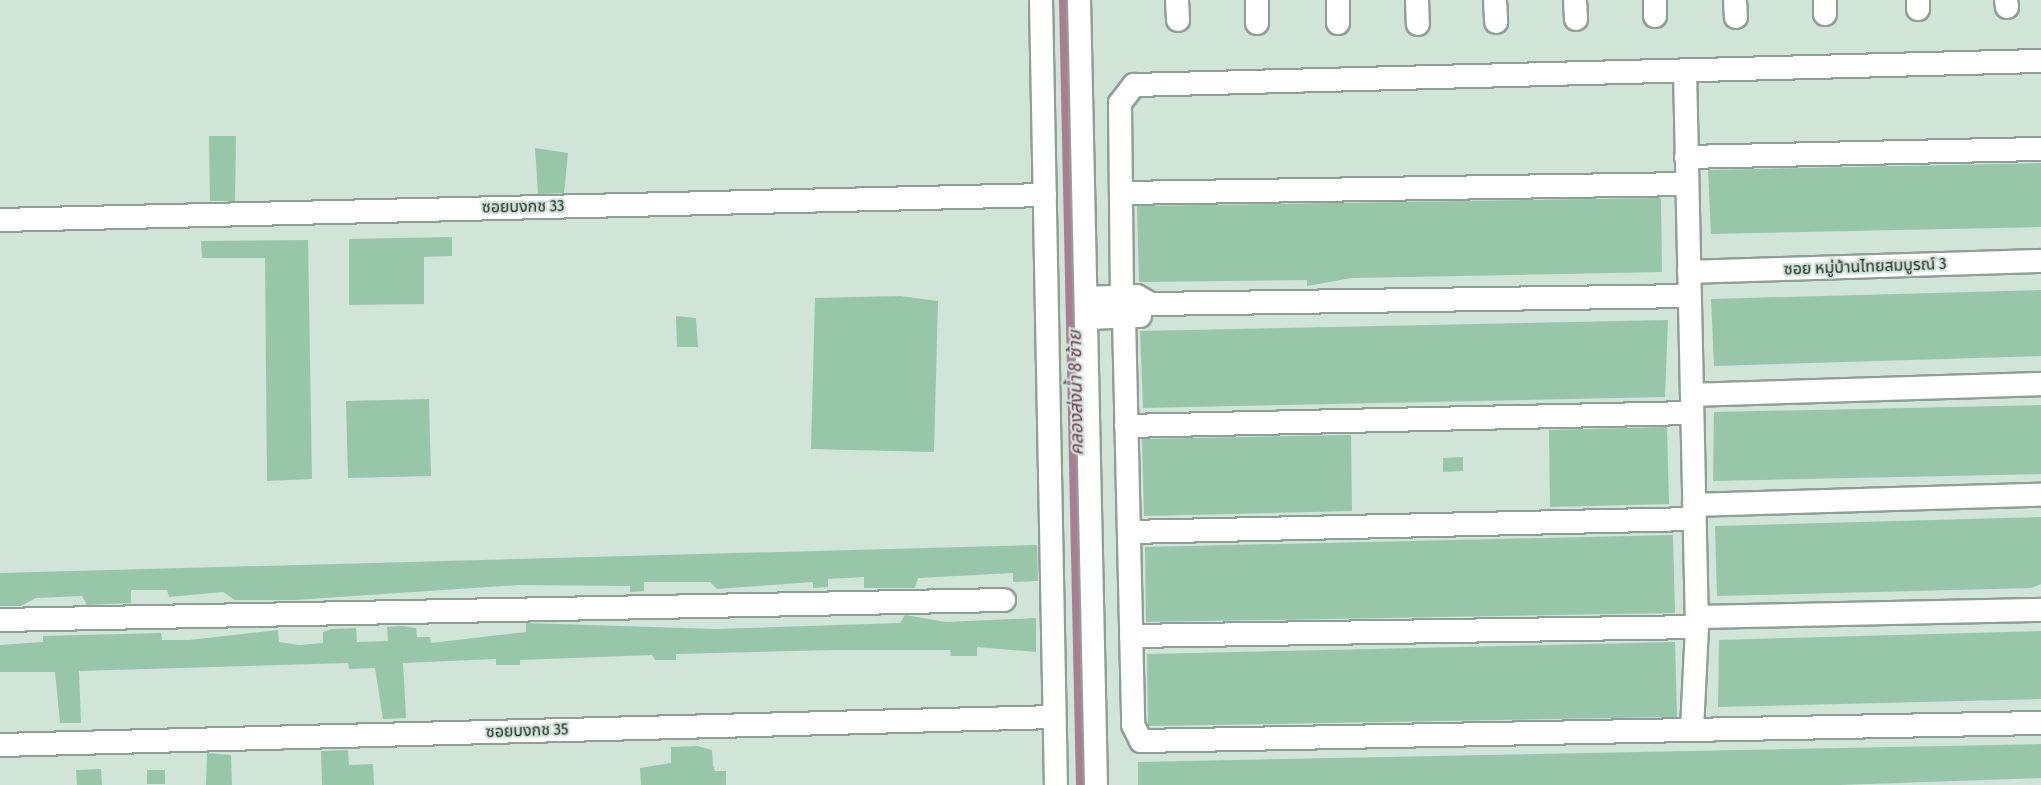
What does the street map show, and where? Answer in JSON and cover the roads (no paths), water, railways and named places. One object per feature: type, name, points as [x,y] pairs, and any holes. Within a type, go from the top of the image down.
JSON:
[{"type":"street","points":[[1041,0],[1056,785]]},
{"type":"street","points":[[1079,0],[1096,785]]},
{"type":"street","points":[[1257,0],[1257,23]]},
{"type":"street","points":[[1338,0],[1338,23]]},
{"type":"street","points":[[1417,0],[1418,24]]},
{"type":"street","points":[[2041,61],[1134,85],[1120,103],[1133,725],[1140,741],[2041,723]]},
{"type":"street","points":[[1685,70],[1697,622],[1692,729]]},
{"type":"street","points":[[1686,157],[2041,149]]},
{"type":"street","points":[[1122,193],[1687,184]]},
{"type":"street","name":"ซอยบงกช 33","points":[[0,220],[1045,195]]},
{"type":"street","name":"ซอย หมู่บ้านไทยสมบูรณ์ 3","points":[[1689,272],[2041,261]]},
{"type":"street","points":[[1086,308],[1123,307],[1137,296],[1151,304],[1689,296]]},
{"type":"street","points":[[1126,426],[1692,404],[2041,384]]},
{"type":"street","points":[[1129,532],[1694,512],[2041,495]]},
{"type":"street","points":[[0,620],[1004,600]]},
{"type":"street","points":[[1131,636],[1697,622],[2041,610]]},
{"type":"street","name":"ซอยบงกช 35","points":[[0,745],[1053,717]]},
{"type":"waterway","name":"คลองส่งน้ำ 8 ซ้าย","points":[[1068,0],[1085,785]]}]
